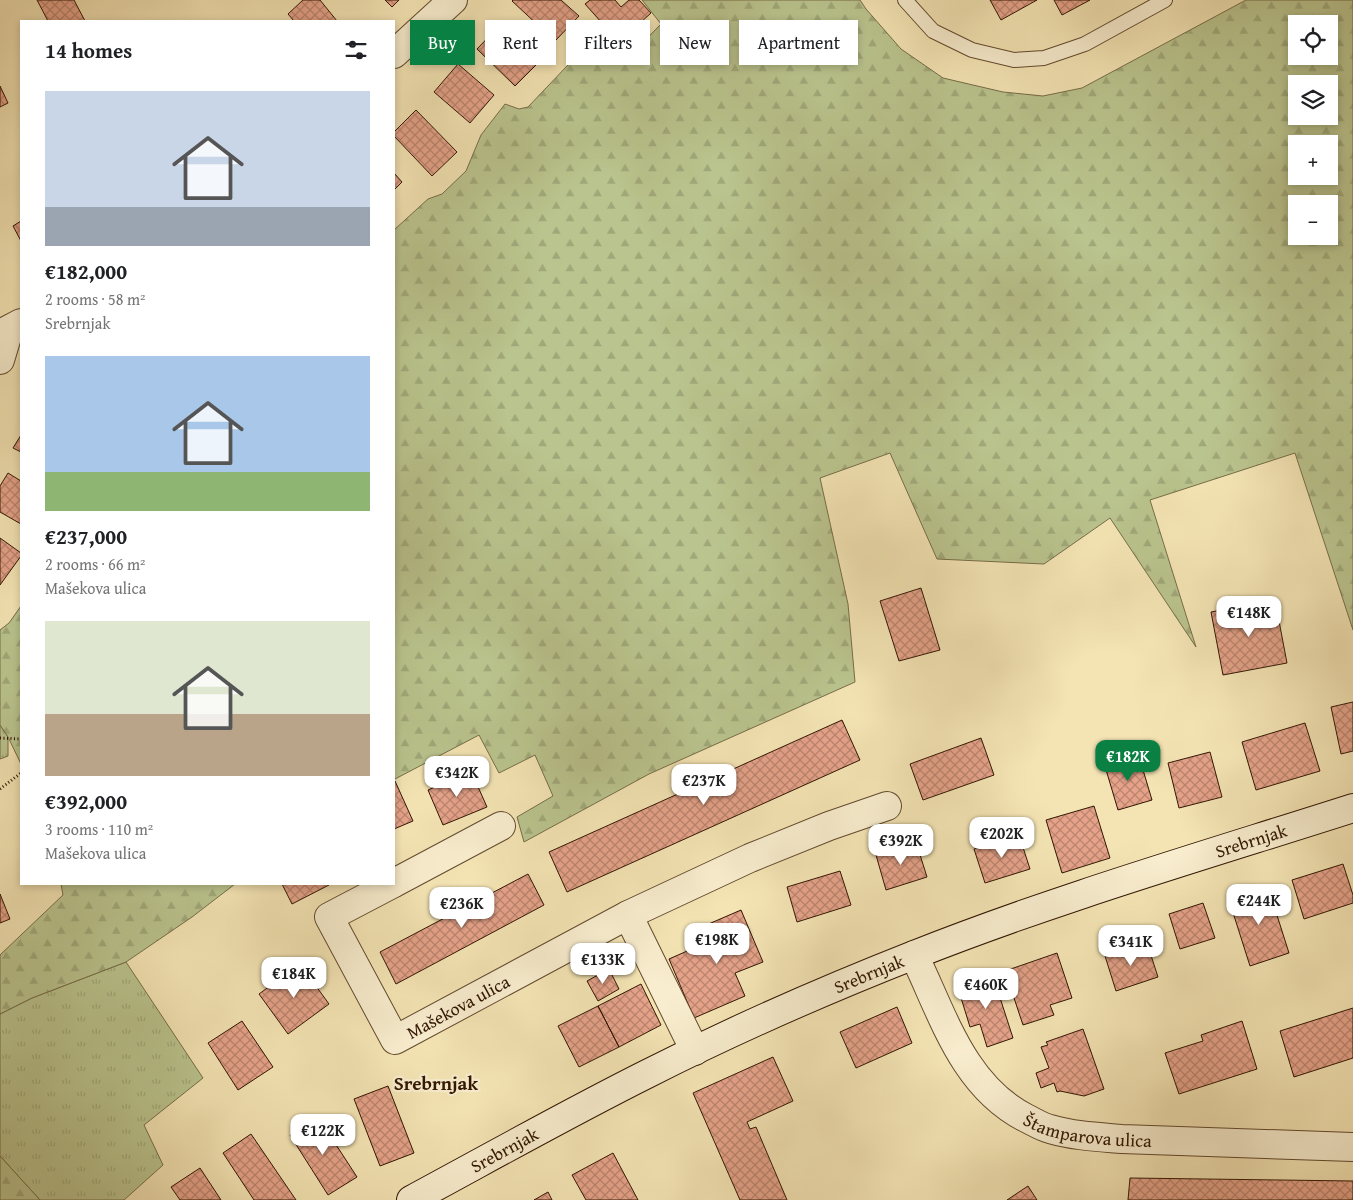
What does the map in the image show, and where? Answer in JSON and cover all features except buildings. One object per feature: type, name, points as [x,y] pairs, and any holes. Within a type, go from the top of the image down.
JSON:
[{"type":"street","points":[[395,53],[453,0]]},
{"type":"street","points":[[0,360],[10,329]]},
{"type":"street","name":"Mašekova ulica","points":[[389,885],[329,917],[395,1040],[628,915],[750,858],[829,826],[887,806]]},
{"type":"street","name":"Srebrnjak","points":[[411,1200],[695,1051],[914,955],[1035,910],[1353,808]]},
{"type":"street","name":"Mašekova ulica","points":[[395,882],[501,826]]},
{"type":"street","points":[[628,915],[695,1051]]},
{"type":"street","name":"Štamparova ulica","points":[[914,955],[952,1038],[969,1068],[989,1092],[1014,1112],[1048,1129],[1085,1136],[1122,1139],[1353,1147]]},
{"type":"lane","points":[[905,0],[933,30],[972,50],[1014,60],[1044,58],[1085,44],[1166,0]]},
{"type":"path","points":[[0,738],[20,739]]},
{"type":"path","points":[[0,789],[20,774]]},
{"type":"green space","points":[[642,0],[860,0],[901,49],[943,78],[1003,92],[1043,96],[1082,88],[1246,0],[1353,0],[1353,630],[1295,453],[1150,500],[1196,647],[1110,518],[1044,564],[937,559],[890,453],[820,478],[848,604],[855,682],[649,774],[524,842],[517,817],[553,796],[535,755],[499,773],[479,735],[395,779],[395,229],[428,199],[442,194],[466,171],[481,135],[505,104],[519,109],[528,107],[567,66],[650,65],[650,35],[660,25],[660,65],[729,65],[729,20],[660,20],[660,23]]},
{"type":"green space","points":[[20,607],[20,762],[0,725],[0,630],[9,623]]},
{"type":"green space","points":[[0,725],[8,737],[8,756],[0,759]]},
{"type":"green space","points":[[61,885],[234,885],[192,917],[126,962],[32,998],[0,1014],[0,955],[63,895]]},
{"type":"green space","points":[[126,962],[203,1078],[144,1125],[163,1165],[124,1200],[40,1200],[0,1156],[0,1014],[32,998]]},
{"type":"green space","points":[[0,1156],[40,1200],[0,1200]]},
{"type":"district","name":"Srebrnjak","points":[[436,1083]]}]
